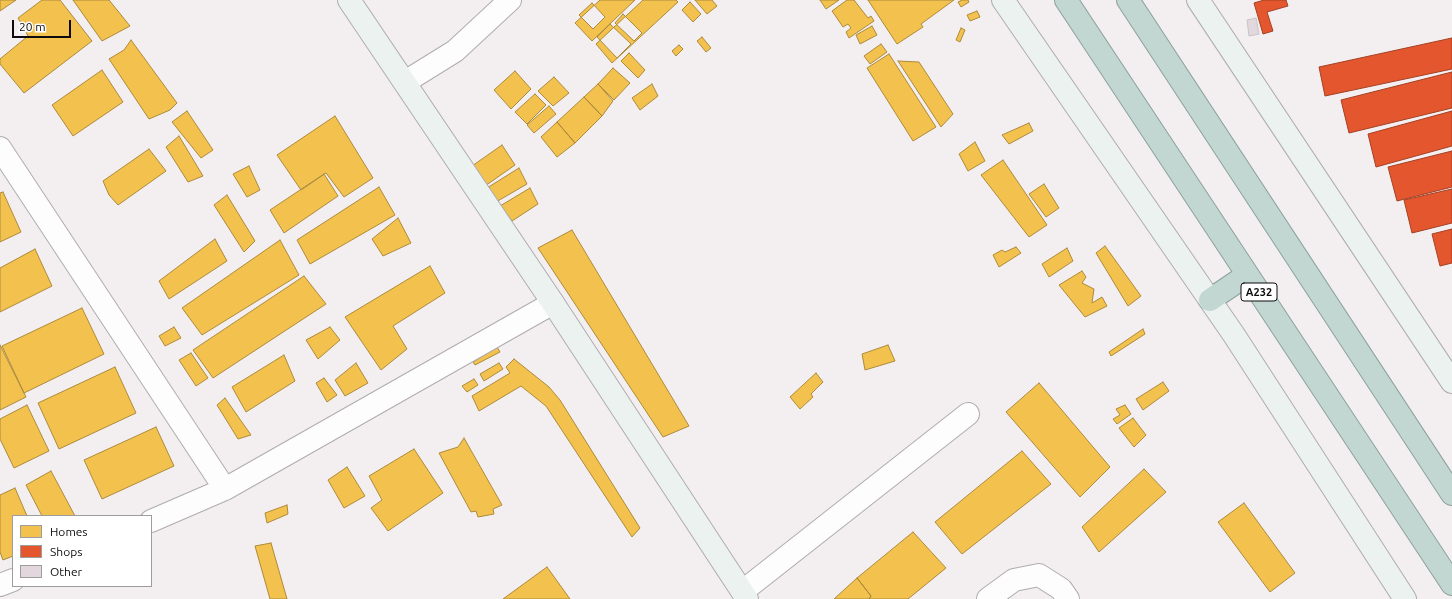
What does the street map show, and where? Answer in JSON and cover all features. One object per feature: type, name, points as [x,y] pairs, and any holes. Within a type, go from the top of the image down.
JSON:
[{"type":"highway","name":"A232","points":[[1066,0],[1452,584]]},
{"type":"highway","points":[[1128,0],[1452,494]]},
{"type":"highway","points":[[1210,300],[1248,275]]},
{"type":"main road","points":[[350,0],[553,303],[745,595]]},
{"type":"main road","points":[[1003,0],[1210,300],[1405,599]]},
{"type":"main road","points":[[1198,0],[1452,382]]},
{"type":"street","points":[[405,82],[455,51],[510,0]]},
{"type":"street","points":[[0,148],[225,489]]},
{"type":"street","points":[[152,521],[225,489],[553,303]]},
{"type":"street","points":[[745,595],[968,414]]},
{"type":"street","points":[[988,599],[1014,580],[1039,574],[1061,590],[1068,599]]},
{"type":"street","points":[[0,585],[12,580]]},
{"type":"building: Homes","points":[[0,0],[16,0],[0,11]]},
{"type":"building: Homes","points":[[42,0],[60,0],[92,41],[24,93],[0,64],[0,59],[28,36],[18,18]]},
{"type":"building: Homes","points":[[73,0],[109,0],[130,26],[102,41]]},
{"type":"building: Homes","points":[[600,0],[635,0],[592,41],[575,23]]},
{"type":"building: Homes","points":[[643,0],[676,0],[678,2],[612,63],[596,44]]},
{"type":"building: Homes","points":[[695,0],[712,0],[717,6],[707,14]]},
{"type":"building: Homes","points":[[820,0],[839,0],[826,9]]},
{"type":"building: Homes","points":[[847,0],[854,0],[868,18],[871,16],[874,21],[849,38],[846,32],[851,28],[848,24],[843,27],[832,11]]},
{"type":"building: Homes","points":[[868,0],[954,0],[921,24],[923,27],[897,44]]},
{"type":"building: Homes","points":[[968,0],[969,2],[961,7],[958,2]]},
{"type":"building: Homes","points":[[690,2],[701,14],[693,22],[682,10]]},
{"type":"building: Homes","points":[[592,3],[605,17],[593,29],[579,15]]},
{"type":"building: Homes","points":[[977,11],[980,17],[970,21],[967,15]]},
{"type":"building: Homes","points":[[623,14],[642,33],[634,41],[615,23]]},
{"type":"building: Homes","points":[[610,24],[631,44],[617,58],[597,37]]},
{"type":"building: Homes","points":[[872,26],[877,35],[860,44],[856,35]]},
{"type":"building: Homes","points":[[961,28],[965,30],[960,42],[956,40]]},
{"type":"building: Homes","points":[[702,37],[711,48],[706,52],[697,41]]},
{"type":"building: Homes","points":[[131,40],[177,103],[170,110],[149,119],[109,59],[124,50]]},
{"type":"building: Homes","points":[[881,44],[887,52],[870,64],[864,56]]},
{"type":"building: Homes","points":[[679,45],[683,49],[676,56],[672,51]]},
{"type":"building: Homes","points":[[629,53],[645,70],[638,78],[621,61]]},
{"type":"building: Homes","points":[[889,54],[936,127],[913,141],[867,68]]},
{"type":"building: Homes","points":[[898,61],[919,62],[953,114],[941,127]]},
{"type":"building: Homes","points":[[613,68],[630,83],[614,100],[598,84]]},
{"type":"building: Homes","points":[[102,70],[123,102],[73,136],[52,105]]},
{"type":"building: Homes","points":[[515,71],[531,89],[511,109],[494,90]]},
{"type":"building: Homes","points":[[554,77],[569,93],[553,106],[538,91]]},
{"type":"building: Homes","points":[[598,84],[613,101],[602,116],[584,97]]},
{"type":"building: Homes","points":[[652,84],[658,96],[640,110],[632,98]]},
{"type":"building: Homes","points":[[535,94],[546,105],[527,124],[515,112]]},
{"type":"building: Homes","points":[[584,97],[602,116],[575,143],[557,122]]},
{"type":"building: Homes","points":[[549,106],[556,114],[534,133],[527,125]]},
{"type":"building: Homes","points":[[187,111],[213,150],[201,158],[172,122]]},
{"type":"building: Homes","points":[[335,116],[373,178],[344,197],[326,173],[301,190],[277,155]]},
{"type":"building: Homes","points":[[557,122],[575,143],[557,157],[541,137]]},
{"type":"building: Homes","points":[[1029,123],[1033,131],[1009,144],[1002,135]]},
{"type":"building: Homes","points":[[179,136],[203,176],[188,182],[166,147]]},
{"type":"building: Homes","points":[[975,142],[985,161],[968,171],[959,154]]},
{"type":"building: Homes","points":[[502,145],[515,165],[485,186],[472,166]]},
{"type":"building: Homes","points":[[149,149],[166,171],[118,205],[109,195],[103,181]]},
{"type":"building: Homes","points":[[1003,160],[1047,225],[1029,237],[981,175]]},
{"type":"building: Homes","points":[[249,166],[260,190],[247,197],[233,174]]},
{"type":"building: Homes","points":[[519,168],[527,184],[496,202],[487,188]]},
{"type":"building: Homes","points":[[324,174],[338,196],[284,233],[270,210]]},
{"type":"building: Homes","points":[[1044,184],[1059,208],[1046,217],[1029,194]]},
{"type":"building: Homes","points":[[379,187],[395,215],[310,264],[297,240]]},
{"type":"building: Homes","points":[[530,188],[538,204],[512,221],[500,206]]},
{"type":"building: Homes","points":[[3,192],[21,232],[0,242],[0,193]]},
{"type":"building: Homes","points":[[227,195],[255,241],[244,252],[214,205]]},
{"type":"building: Homes","points":[[398,218],[411,243],[383,256],[372,239]]},
{"type":"building: Homes","points":[[572,230],[689,426],[663,437],[538,248]]},
{"type":"building: Homes","points":[[215,239],[227,261],[169,299],[159,281]]},
{"type":"building: Homes","points":[[280,240],[299,275],[202,335],[182,308]]},
{"type":"building: Homes","points":[[1105,246],[1141,296],[1128,306],[1096,253]]},
{"type":"building: Homes","points":[[1016,247],[1021,253],[999,267],[993,255],[1002,250],[1005,252]]},
{"type":"building: Homes","points":[[1067,248],[1073,261],[1049,277],[1042,264]]},
{"type":"building: Homes","points":[[35,249],[52,286],[0,312],[0,268]]},
{"type":"building: Homes","points":[[430,266],[445,293],[393,326],[407,349],[381,370],[345,317]]},
{"type":"building: Homes","points":[[1082,271],[1086,277],[1082,283],[1094,289],[1092,303],[1102,297],[1107,306],[1085,317],[1059,285]]},
{"type":"building: Homes","points":[[304,276],[326,304],[213,378],[193,350]]},
{"type":"building: Homes","points":[[82,308],[104,354],[24,393],[2,346]]},
{"type":"building: Homes","points":[[174,327],[181,338],[165,346],[159,336]]},
{"type":"building: Homes","points":[[330,327],[340,340],[318,359],[306,340]]},
{"type":"building: Homes","points":[[1143,329],[1145,334],[1111,356],[1109,352]]},
{"type":"building: Homes","points":[[0,345],[26,397],[0,410]]},
{"type":"building: Homes","points":[[888,345],[895,361],[865,370],[862,354]]},
{"type":"building: Homes","points":[[497,347],[500,352],[475,365],[473,362]]},
{"type":"building: Homes","points":[[191,353],[208,378],[196,386],[179,360]]},
{"type":"building: Homes","points":[[284,355],[295,381],[246,412],[232,387]]},
{"type":"building: Homes","points":[[514,359],[549,387],[560,400],[640,528],[632,537],[546,406],[521,386],[479,411],[472,396],[510,373],[506,367]]},
{"type":"building: Homes","points":[[356,363],[368,383],[345,396],[335,380]]},
{"type":"building: Homes","points":[[499,363],[503,369],[484,381],[480,374]]},
{"type":"building: Homes","points":[[115,367],[136,413],[59,449],[38,403]]},
{"type":"building: Homes","points":[[816,373],[823,382],[811,394],[813,397],[800,409],[790,397]]},
{"type":"building: Homes","points":[[324,378],[337,395],[327,402],[316,383]]},
{"type":"building: Homes","points":[[474,379],[478,385],[467,392],[462,386]]},
{"type":"building: Homes","points":[[1163,382],[1169,391],[1143,410],[1136,399]]},
{"type":"building: Homes","points":[[1039,383],[1110,467],[1080,497],[1006,412]]},
{"type":"building: Homes","points":[[225,398],[251,435],[238,439],[217,405]]},
{"type":"building: Homes","points":[[27,405],[49,451],[14,468],[0,439],[0,419]]},
{"type":"building: Homes","points":[[1125,405],[1131,414],[1117,424],[1113,419],[1120,415],[1116,409]]},
{"type":"building: Homes","points":[[1133,418],[1146,435],[1134,447],[1119,428]]},
{"type":"building: Homes","points":[[156,427],[174,466],[102,499],[84,460]]},
{"type":"building: Homes","points":[[464,438],[502,505],[493,509],[494,514],[478,517],[476,511],[471,512],[439,453],[458,447]]},
{"type":"building: Homes","points":[[414,449],[443,493],[388,531],[371,508],[382,500],[369,476]]},
{"type":"building: Homes","points":[[1022,451],[1051,484],[962,554],[935,522]]},
{"type":"building: Homes","points":[[347,467],[365,496],[344,508],[328,480]]},
{"type":"building: Homes","points":[[1144,469],[1166,492],[1099,552],[1082,527]]},
{"type":"building: Homes","points":[[51,471],[74,515],[41,515],[26,485]]},
{"type":"building: Homes","points":[[15,488],[27,515],[12,515],[12,556],[3,560],[0,552],[0,495]]},
{"type":"building: Homes","points":[[1244,503],[1295,573],[1270,592],[1218,522]]},
{"type":"building: Homes","points":[[287,505],[288,514],[267,523],[265,513]]},
{"type":"building: Homes","points":[[913,532],[946,568],[908,599],[869,599],[871,596],[857,578]]},
{"type":"building: Homes","points":[[271,543],[287,599],[270,599],[255,546]]},
{"type":"building: Homes","points":[[547,567],[570,599],[503,599]]},
{"type":"building: Homes","points":[[857,578],[871,596],[869,599],[834,599]]},
{"type":"building: Shops","points":[[1264,0],[1286,0],[1288,6],[1267,12],[1273,31],[1263,34],[1254,3]]},
{"type":"building: Shops","points":[[1452,38],[1452,69],[1325,96],[1319,67]]},
{"type":"building: Shops","points":[[1452,72],[1452,108],[1349,133],[1341,100]]},
{"type":"building: Shops","points":[[1452,111],[1452,146],[1376,167],[1368,134]]},
{"type":"building: Shops","points":[[1452,151],[1452,187],[1397,201],[1388,167]]},
{"type":"building: Shops","points":[[1452,189],[1452,223],[1412,233],[1404,200]]},
{"type":"building: Shops","points":[[1452,229],[1452,263],[1440,266],[1432,234]]},
{"type":"building: Other","points":[[1256,18],[1259,34],[1249,36],[1247,20]]}]
